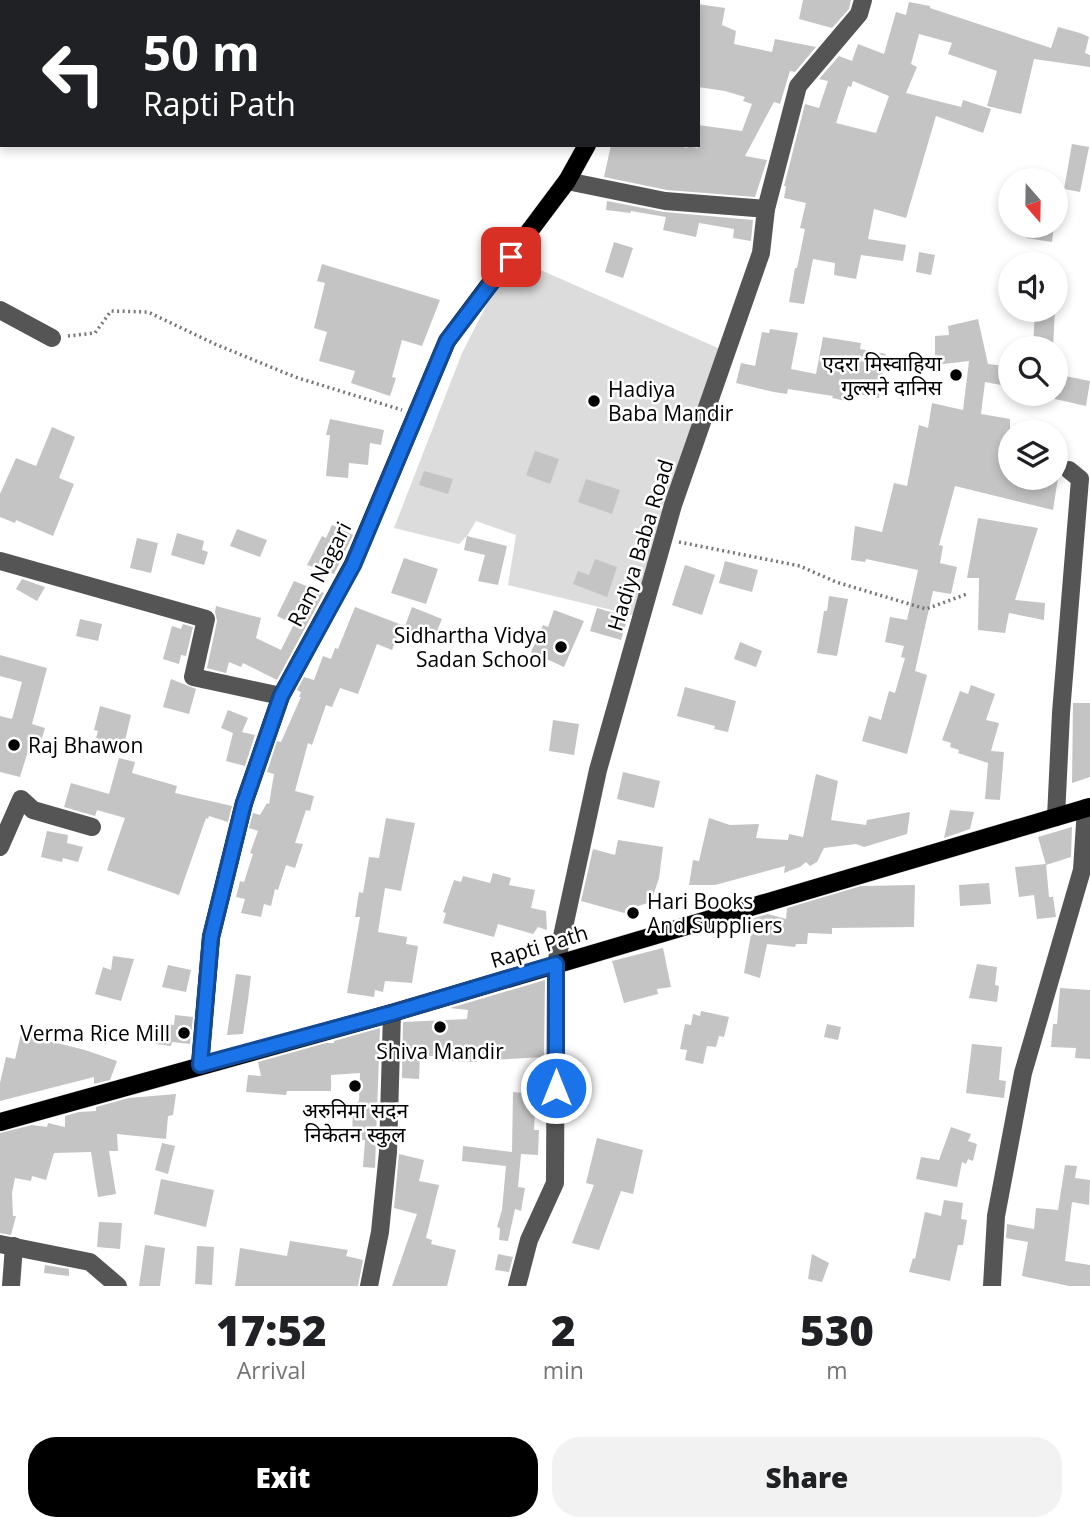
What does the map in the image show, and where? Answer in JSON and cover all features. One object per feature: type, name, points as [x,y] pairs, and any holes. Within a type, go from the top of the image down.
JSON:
[{"type":"main road","name":"Ram Nagari","points":[[200,1065],[211,937],[244,803],[281,696],[353,565],[447,341],[567,181],[586,147]]},
{"type":"main road","name":"Rapti Path","points":[[0,1122],[392,1013],[1088,807]]},
{"type":"street","name":"Hadiya Baba Road","points":[[517,1286],[529,1240],[555,1183],[556,964],[598,770],[663,540],[761,253],[766,209],[798,86],[859,14],[863,0]]},
{"type":"street","points":[[567,181],[666,201],[766,209]]},
{"type":"street","points":[[0,310],[52,338]]},
{"type":"street","points":[[1056,817],[1061,713],[1080,479],[1069,470]]},
{"type":"street","points":[[0,561],[205,619],[193,677],[281,696]]},
{"type":"street","points":[[0,847],[21,799],[33,810],[92,827]]},
{"type":"street","points":[[992,1286],[996,1216],[1023,1073],[1082,870],[1088,807]]},
{"type":"street","points":[[369,1286],[380,1232],[388,1152],[392,1013]]},
{"type":"street","points":[[11,1286],[7,1245],[90,1262],[118,1286]]},
{"type":"path","points":[[52,338],[95,333],[111,311],[148,312],[215,344],[295,377],[410,412]]},
{"type":"path","points":[[663,540],[774,559],[800,566],[836,582],[926,609],[967,594]]},
{"type":"shaded area","points":[[511,257],[727,352],[641,617],[508,585],[516,535],[476,521],[459,544],[394,528],[462,353]]},
{"type":"building","points":[[803,0],[851,0],[849,9],[832,28],[799,19]]},
{"type":"building","points":[[909,2],[930,6],[1051,48],[1058,27],[1080,33],[1089,37],[1085,53],[1090,55],[1090,67],[1034,59],[1021,114],[987,106],[997,71],[948,54],[952,43],[919,34],[911,64],[917,67],[906,93],[961,107],[963,100],[991,109],[983,133],[936,116],[906,218],[874,209],[868,239],[906,245],[903,261],[861,255],[856,279],[834,275],[835,263],[813,259],[804,304],[789,302],[805,229],[800,228],[806,203],[784,198],[784,186],[805,104],[819,108],[828,81],[819,79],[839,56],[852,61],[858,44],[884,54],[896,12],[906,15]],"holes":[[[853,81],[889,96],[876,133],[836,123],[848,86],[851,87]]]},
{"type":"building","points":[[700,4],[725,8],[722,25],[736,31],[734,44],[772,52],[775,39],[816,47],[795,72],[790,71],[780,104],[774,102],[745,156],[767,160],[755,197],[667,190],[604,177],[611,147],[698,148],[700,125],[742,131],[752,104],[743,101],[745,97],[700,87]]},
{"type":"building","points":[[1072,144],[1089,147],[1080,192],[1068,190],[1068,168]]},
{"type":"building","points":[[607,201],[664,212],[753,220],[751,241],[733,238],[734,229],[699,223],[696,237],[663,230],[666,217],[606,210]]},
{"type":"building","points":[[1026,238],[1052,238],[1052,242]]},
{"type":"building","points":[[614,242],[633,248],[623,278],[605,272]]},
{"type":"building","points":[[919,252],[935,255],[931,275],[916,272]]},
{"type":"building","points":[[322,264],[440,300],[422,346],[402,340],[390,396],[351,383],[355,371],[319,361],[327,332],[314,328],[325,283],[317,281]]},
{"type":"building","points":[[978,319],[988,364],[998,365],[998,384],[985,382],[981,414],[1010,419],[998,420],[998,490],[1056,490],[1053,510],[955,486],[939,545],[943,546],[940,563],[957,567],[951,594],[933,591],[915,671],[927,675],[907,754],[862,741],[869,716],[881,720],[889,691],[895,693],[905,658],[901,657],[904,646],[885,642],[890,617],[907,620],[918,570],[866,559],[865,562],[851,560],[855,526],[882,532],[894,483],[907,486],[919,425],[928,428],[932,403],[963,410],[969,361],[935,365],[935,336],[949,335],[948,326]]},
{"type":"building","points":[[1034,322],[1054,322],[1054,336],[1034,336]]},
{"type":"building","points":[[770,329],[798,333],[791,369],[816,374],[823,337],[861,343],[860,349],[886,354],[879,398],[852,393],[851,402],[832,398],[833,396],[788,389],[787,394],[736,383],[741,363],[755,366],[762,332],[769,333]]},
{"type":"building","points":[[1068,377],[1090,381],[1086,406],[1068,402]]},
{"type":"building","points":[[330,419],[384,430],[381,445],[370,443],[368,465],[349,463],[348,478],[326,476],[330,435],[326,435]]},
{"type":"building","points":[[52,427],[75,437],[59,478],[74,484],[53,536],[16,520],[15,523],[0,517],[0,494],[16,458],[36,466]]},
{"type":"building","points":[[535,451],[559,459],[550,484],[526,475]]},
{"type":"building","points":[[424,471],[453,479],[448,494],[419,485]]},
{"type":"building","points":[[586,479],[620,490],[612,514],[578,502]]},
{"type":"building","points":[[978,518],[1038,528],[1015,600],[1045,603],[1044,620],[1009,613],[1005,633],[978,630],[979,578],[967,578]]},
{"type":"building","points":[[649,521],[656,523],[648,551],[640,548]]},
{"type":"building","points":[[332,525],[353,535],[334,574],[307,565],[322,536],[326,538]]},
{"type":"building","points":[[237,529],[267,540],[260,557],[230,546]]},
{"type":"building","points":[[177,533],[204,541],[202,550],[208,552],[204,565],[171,555]]},
{"type":"building","points":[[467,536],[507,546],[498,585],[478,581],[485,555],[464,550]]},
{"type":"building","points":[[137,538],[158,543],[151,573],[130,568]]},
{"type":"building","points":[[404,558],[438,569],[426,604],[391,593]]},
{"type":"building","points":[[595,559],[617,567],[607,597],[573,584],[578,571],[589,575]]},
{"type":"building","points":[[725,561],[758,570],[752,592],[719,583]]},
{"type":"building","points":[[685,565],[715,575],[702,615],[672,605]]},
{"type":"building","points":[[22,579],[45,587],[37,601],[16,589]]},
{"type":"building","points":[[294,581],[324,593],[277,680],[243,663],[241,667],[229,662],[226,673],[207,668],[217,621],[216,606],[261,618],[256,638],[281,650],[294,624],[277,616]]},
{"type":"building","points":[[829,596],[848,599],[837,656],[817,653]]},
{"type":"building","points":[[355,607],[402,625],[392,650],[377,644],[358,694],[340,688],[332,707],[326,705],[312,745],[308,743],[295,791],[314,796],[310,811],[306,810],[295,843],[303,844],[295,868],[286,865],[271,906],[264,904],[261,917],[241,913],[245,899],[236,897],[240,881],[244,882],[258,831],[249,828],[253,813],[260,815],[267,803],[269,804],[274,774],[267,772],[277,741],[281,742],[301,697],[301,692],[297,690],[304,677],[314,680],[323,656],[331,659],[335,648],[338,649]]},
{"type":"building","points":[[412,607],[442,619],[435,636],[430,635],[429,639],[404,629]]},
{"type":"building","points":[[597,608],[628,617],[621,640],[590,631]]},
{"type":"building","points":[[554,610],[584,621],[564,667],[531,652],[543,625],[548,627]]},
{"type":"building","points":[[80,619],[102,624],[98,641],[76,636]]},
{"type":"building","points":[[183,624],[193,627],[186,656],[181,655],[179,664],[163,659],[172,626],[181,629]]},
{"type":"building","points":[[740,642],[762,651],[756,667],[734,659]]},
{"type":"building","points":[[0,655],[47,668],[32,724],[45,728],[41,741],[32,738],[20,777],[0,772],[0,716],[12,719],[22,682],[0,676]]},
{"type":"building","points":[[171,679],[196,689],[189,714],[163,707]]},
{"type":"building","points":[[971,685],[995,694],[986,720],[999,723],[991,751],[1004,752],[1000,800],[985,799],[988,763],[958,753],[959,750],[950,747],[951,743],[942,740],[960,691],[968,694]]},
{"type":"building","points":[[685,687],[736,701],[728,732],[677,716]]},
{"type":"building","points":[[1073,703],[1090,703],[1090,777],[1072,783]]},
{"type":"building","points":[[100,706],[131,715],[124,745],[96,738],[98,731],[94,730]]},
{"type":"building","points":[[228,710],[248,718],[242,732],[255,735],[245,766],[226,761],[233,733],[221,728]]},
{"type":"building","points":[[553,720],[579,724],[574,755],[549,751]]},
{"type":"building","points":[[119,758],[135,762],[132,773],[177,786],[175,793],[232,806],[228,822],[209,816],[206,818],[179,895],[107,870],[125,818],[97,810],[95,816],[64,807],[71,783],[109,794]]},
{"type":"building","points":[[623,772],[660,781],[654,808],[617,799]]},
{"type":"building","points":[[816,774],[838,781],[831,820],[866,825],[867,820],[910,812],[907,834],[864,847],[856,844],[824,848],[817,862],[810,866],[806,862],[784,873],[785,866],[715,885],[689,885],[693,860],[699,861],[709,818],[730,825],[759,824],[756,838],[788,840],[789,834],[803,837]]},
{"type":"building","points":[[950,810],[974,812],[970,829],[944,838]]},
{"type":"building","points":[[386,818],[415,823],[401,891],[385,888],[378,932],[407,937],[406,944],[418,946],[412,983],[385,981],[383,992],[375,990],[374,997],[347,993],[360,917],[355,917],[359,892],[363,893],[369,857],[379,858]]},
{"type":"building","points":[[1072,827],[1071,857],[1046,865],[1038,837]]},
{"type":"building","points":[[47,831],[68,835],[67,843],[83,847],[78,862],[63,858],[62,862],[41,857]]},
{"type":"building","points":[[618,840],[663,847],[659,878],[651,902],[638,906],[635,916],[581,901],[593,849],[615,855]]},
{"type":"building","points":[[1046,864],[1049,897],[1053,897],[1056,917],[1037,919],[1034,895],[1019,897],[1015,867]]},
{"type":"building","points":[[493,873],[511,878],[509,885],[535,890],[531,908],[546,911],[547,930],[538,927],[533,934],[498,924],[494,937],[443,923],[446,913],[443,912],[454,880],[461,882],[463,876],[490,883]]},
{"type":"building","points":[[989,883],[991,904],[960,906],[959,885]]},
{"type":"building","points":[[915,885],[914,927],[832,928],[832,934],[808,933],[807,944],[796,944],[795,947],[767,944],[760,978],[744,973],[754,918],[768,914],[786,919],[787,908],[861,886]]},
{"type":"building","points":[[663,948],[671,987],[657,989],[658,994],[624,1003],[612,961]]},
{"type":"building","points":[[113,956],[134,959],[121,1001],[95,994],[103,967],[111,970]]},
{"type":"building","points":[[977,964],[997,967],[997,1002],[969,998]]},
{"type":"building","points":[[168,965],[191,970],[186,992],[162,987]]},
{"type":"building","points":[[236,974],[251,976],[243,1034],[227,1035]]},
{"type":"building","points":[[545,980],[544,1057],[493,1060],[477,1058],[477,1062],[452,1061],[452,1056],[420,1056],[419,1079],[402,1078],[403,1022],[467,1019],[468,1010],[450,1008]]},
{"type":"building","points":[[1060,988],[1090,990],[1090,1059],[1075,1058],[1076,1048],[1051,1047],[1053,1024],[1057,1024]]},
{"type":"building","points":[[701,1011],[729,1017],[724,1037],[719,1036],[716,1047],[707,1046],[703,1064],[685,1060],[687,1050],[680,1049],[685,1024],[691,1025],[693,1014],[700,1016]]},
{"type":"building","name":"Verma Rice Mill","points":[[175,1015],[193,1017],[190,1044],[156,1044],[159,1023],[174,1025]]},
{"type":"building","points":[[827,1024],[841,1027],[838,1040],[824,1037]]},
{"type":"building","points":[[380,1028],[375,1168],[363,1167],[365,1140],[352,1140],[353,1105],[359,1101],[360,1073],[331,1075],[331,1091],[287,1091],[286,1095],[246,1092],[248,1075],[261,1076],[258,1062],[334,1043]]},
{"type":"building","points":[[21,1034],[117,1061],[110,1080],[94,1084],[94,1077],[0,1101],[0,1083],[6,1057],[15,1059]]},
{"type":"building","points":[[972,1044],[1002,1047],[999,1080],[1006,1081],[1004,1098],[966,1093]]},
{"type":"building","points":[[513,1092],[536,1094],[534,1130],[539,1130],[538,1155],[521,1154],[518,1187],[525,1188],[521,1211],[515,1209],[508,1241],[499,1240],[500,1228],[497,1227],[502,1210],[506,1166],[462,1161],[463,1146],[512,1152]]},
{"type":"building","points":[[176,1094],[173,1115],[168,1116],[166,1139],[117,1134],[118,1151],[109,1151],[116,1194],[98,1197],[91,1152],[54,1153],[46,1180],[32,1176],[31,1181],[15,1178],[12,1193],[13,1216],[16,1216],[11,1235],[0,1233],[0,1133],[32,1125],[47,1127],[48,1123],[65,1127],[65,1116],[96,1111],[96,1107],[129,1098]]},
{"type":"building","points":[[951,1127],[971,1134],[968,1141],[977,1144],[973,1161],[968,1159],[966,1164],[962,1162],[957,1187],[916,1179],[921,1157],[939,1160]]},
{"type":"building","points":[[597,1138],[643,1150],[633,1194],[621,1191],[599,1250],[572,1243],[594,1185],[586,1183]]},
{"type":"building","points":[[162,1143],[175,1146],[168,1174],[155,1170]]},
{"type":"building","points":[[399,1154],[424,1160],[419,1181],[439,1185],[426,1238],[432,1240],[431,1244],[456,1250],[447,1286],[392,1286],[417,1214],[394,1208]]},
{"type":"building","points":[[1065,1165],[1077,1166],[1075,1178],[1090,1180],[1089,1205],[1072,1202],[1065,1261],[1090,1265],[1090,1286],[1069,1286],[1022,1276],[1028,1242],[1006,1238],[1007,1224],[1034,1229],[1036,1208],[1058,1210]]},
{"type":"building","points":[[161,1179],[214,1190],[206,1227],[154,1214]]},
{"type":"building","points":[[944,1200],[963,1203],[961,1219],[967,1220],[963,1245],[958,1245],[950,1281],[909,1272],[913,1258],[915,1259],[925,1212],[941,1216]]},
{"type":"building","points":[[99,1222],[122,1223],[120,1249],[97,1247]]},
{"type":"building","points":[[290,1241],[348,1250],[346,1256],[363,1260],[358,1286],[235,1286],[240,1248],[287,1256]]},
{"type":"building","points":[[145,1245],[165,1248],[160,1286],[139,1286]]},
{"type":"building","points":[[197,1246],[214,1247],[212,1285],[195,1284]]},
{"type":"building","points":[[498,1254],[513,1257],[509,1272],[495,1270]]},
{"type":"building","points":[[812,1254],[829,1263],[822,1282],[808,1279]]},
{"type":"building","points":[[45,1265],[69,1269],[69,1276],[44,1273]]},
{"type":"place","name":"एदरा मिस्वाहिया गुल्सने दानिस","points":[[956,375]]},
{"type":"place","name":"Hadiya Baba Mandir","points":[[594,401]]},
{"type":"place","name":"Sidhartha Vidya Sadan School","points":[[561,647]]},
{"type":"place","name":"Raj Bhawon","points":[[14,745]]},
{"type":"place","name":"Hari Books And Suppliers","points":[[633,913]]},
{"type":"place","name":"Shiva Mandir","points":[[440,1027]]},
{"type":"place","name":"Verma Rice Mill","points":[[184,1033]]},
{"type":"place","name":"अरुनिमा सदन निकेतन स्कुल","points":[[355,1086]]},
{"type":"route","points":[[511,257],[447,341],[353,565],[281,696],[244,803],[211,937],[200,1065],[392,1013],[556,964],[556,1088]]}]
